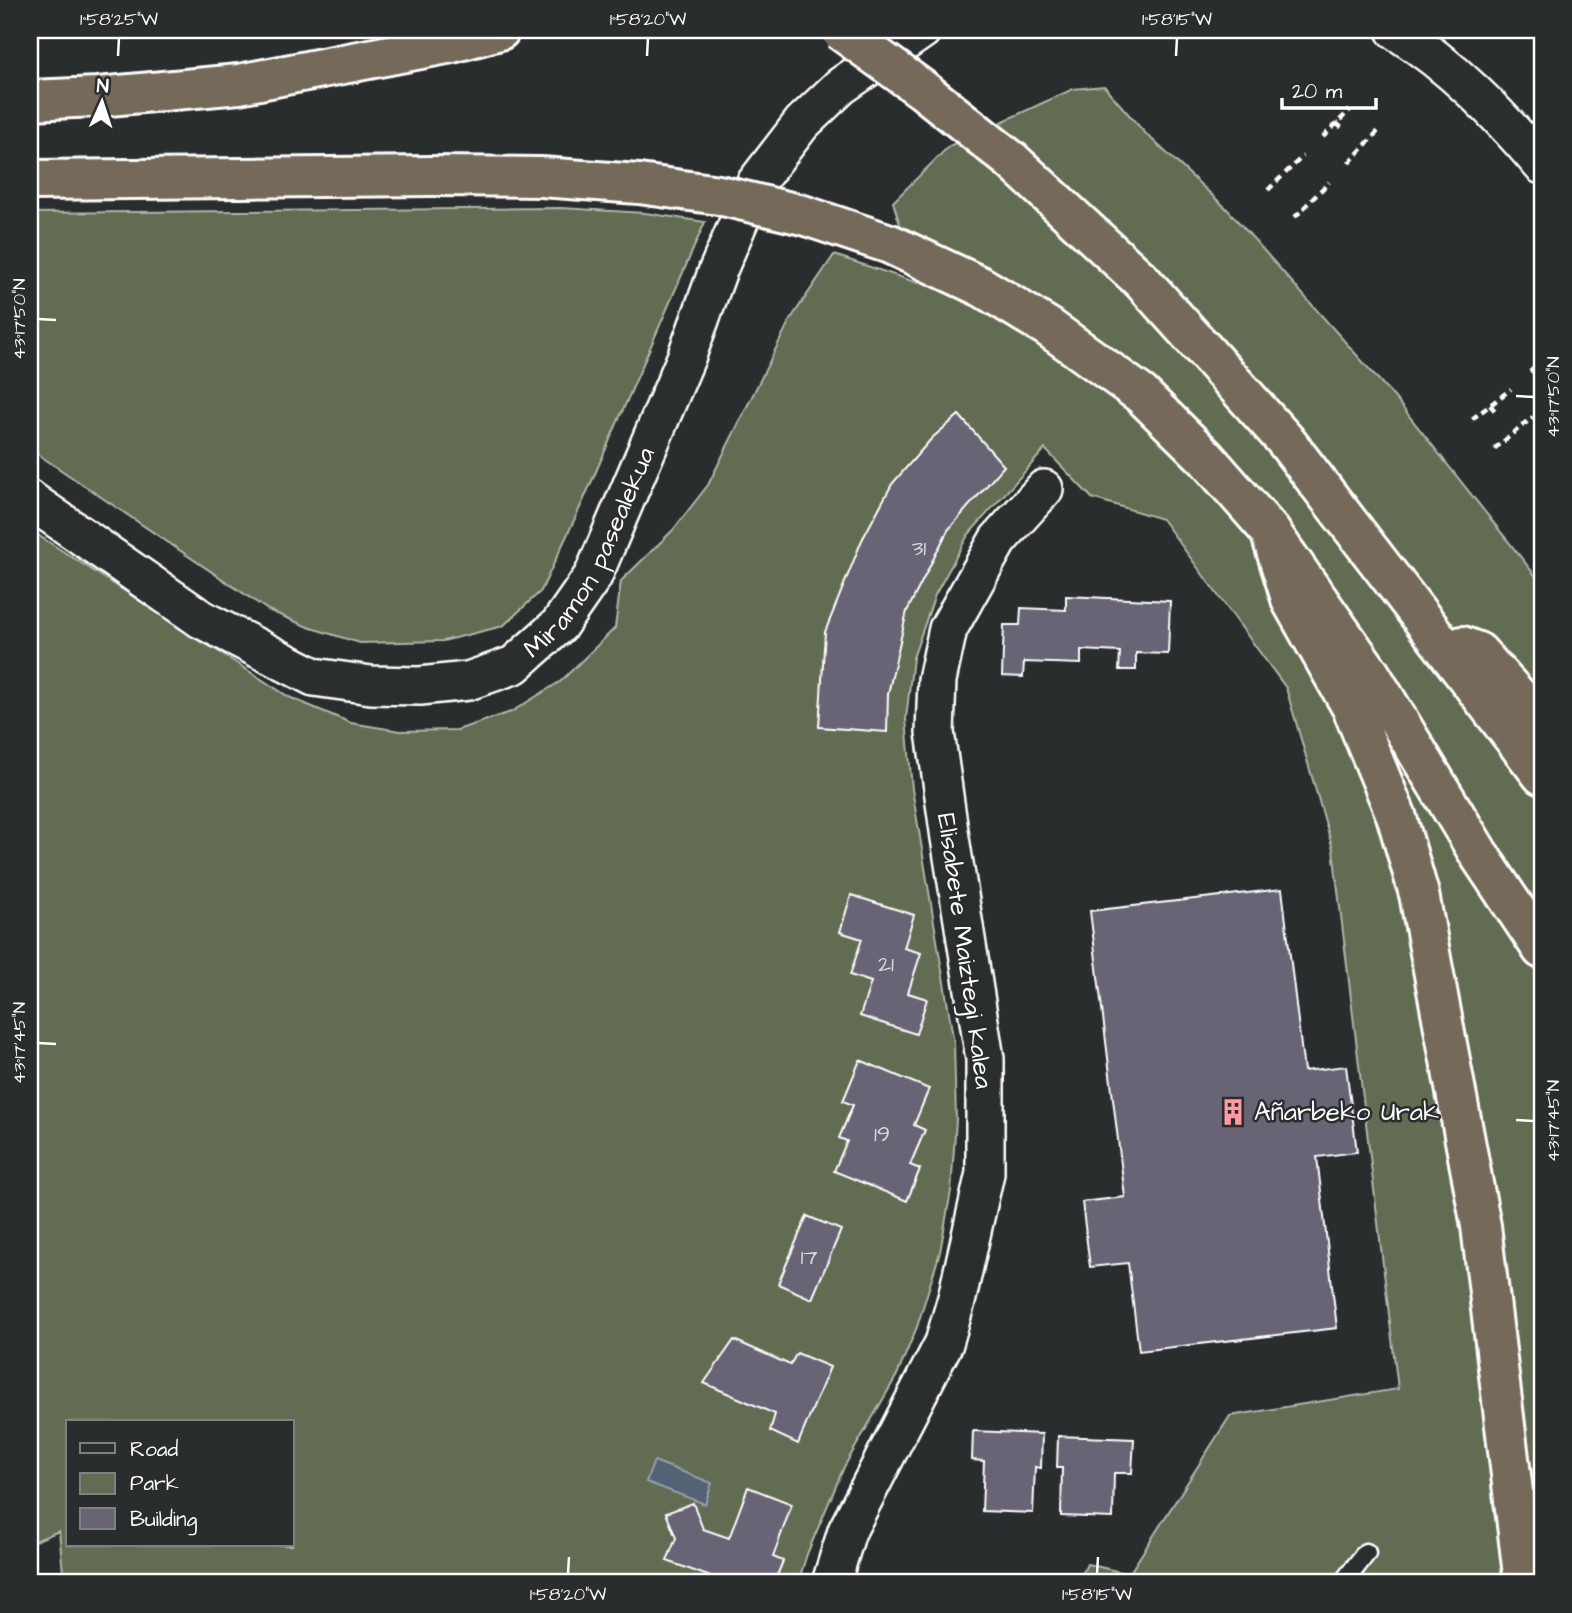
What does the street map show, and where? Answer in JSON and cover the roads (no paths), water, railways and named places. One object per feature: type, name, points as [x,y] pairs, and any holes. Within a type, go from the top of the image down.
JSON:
[{"type":"highway","points":[[30,100],[99,97],[239,84],[452,43],[500,30]]},
{"type":"highway","points":[[840,30],[923,90],[1011,160],[1142,281],[1285,440],[1542,775]]},
{"type":"highway","points":[[30,180],[446,176],[541,177],[639,184],[719,195],[803,215],[890,244],[982,287],[1048,327],[1141,394],[1206,458],[1270,531],[1371,675],[1480,856],[1542,949]]},
{"type":"highway","points":[[1270,531],[1293,602],[1357,720],[1396,815],[1419,894],[1481,1226],[1524,1583]]},
{"type":"highway","points":[[1436,636],[1478,652],[1542,723]]},
{"type":"street","name":"Miramon pasealekua","points":[[30,500],[201,619],[314,677],[371,685],[420,687],[468,681],[514,665],[559,625],[593,576],[660,422],[755,184],[802,122],[841,86],[922,30]]},
{"type":"street","points":[[1395,30],[1423,48],[1464,82],[1491,107],[1542,165]]},
{"type":"street","name":"Elisabete Maiztegi kalea","points":[[831,1583],[847,1531],[944,1343],[985,1173],[985,1059],[935,732],[937,680],[948,629],[998,540],[1044,489]]},
{"type":"lane","points":[[1343,1583],[1366,1553]]},
{"type":"water","points":[[654,1461],[712,1483],[705,1504],[646,1482]]},
{"type":"place","name":"Añarbeko Urak","points":[[1233,1112]]}]
